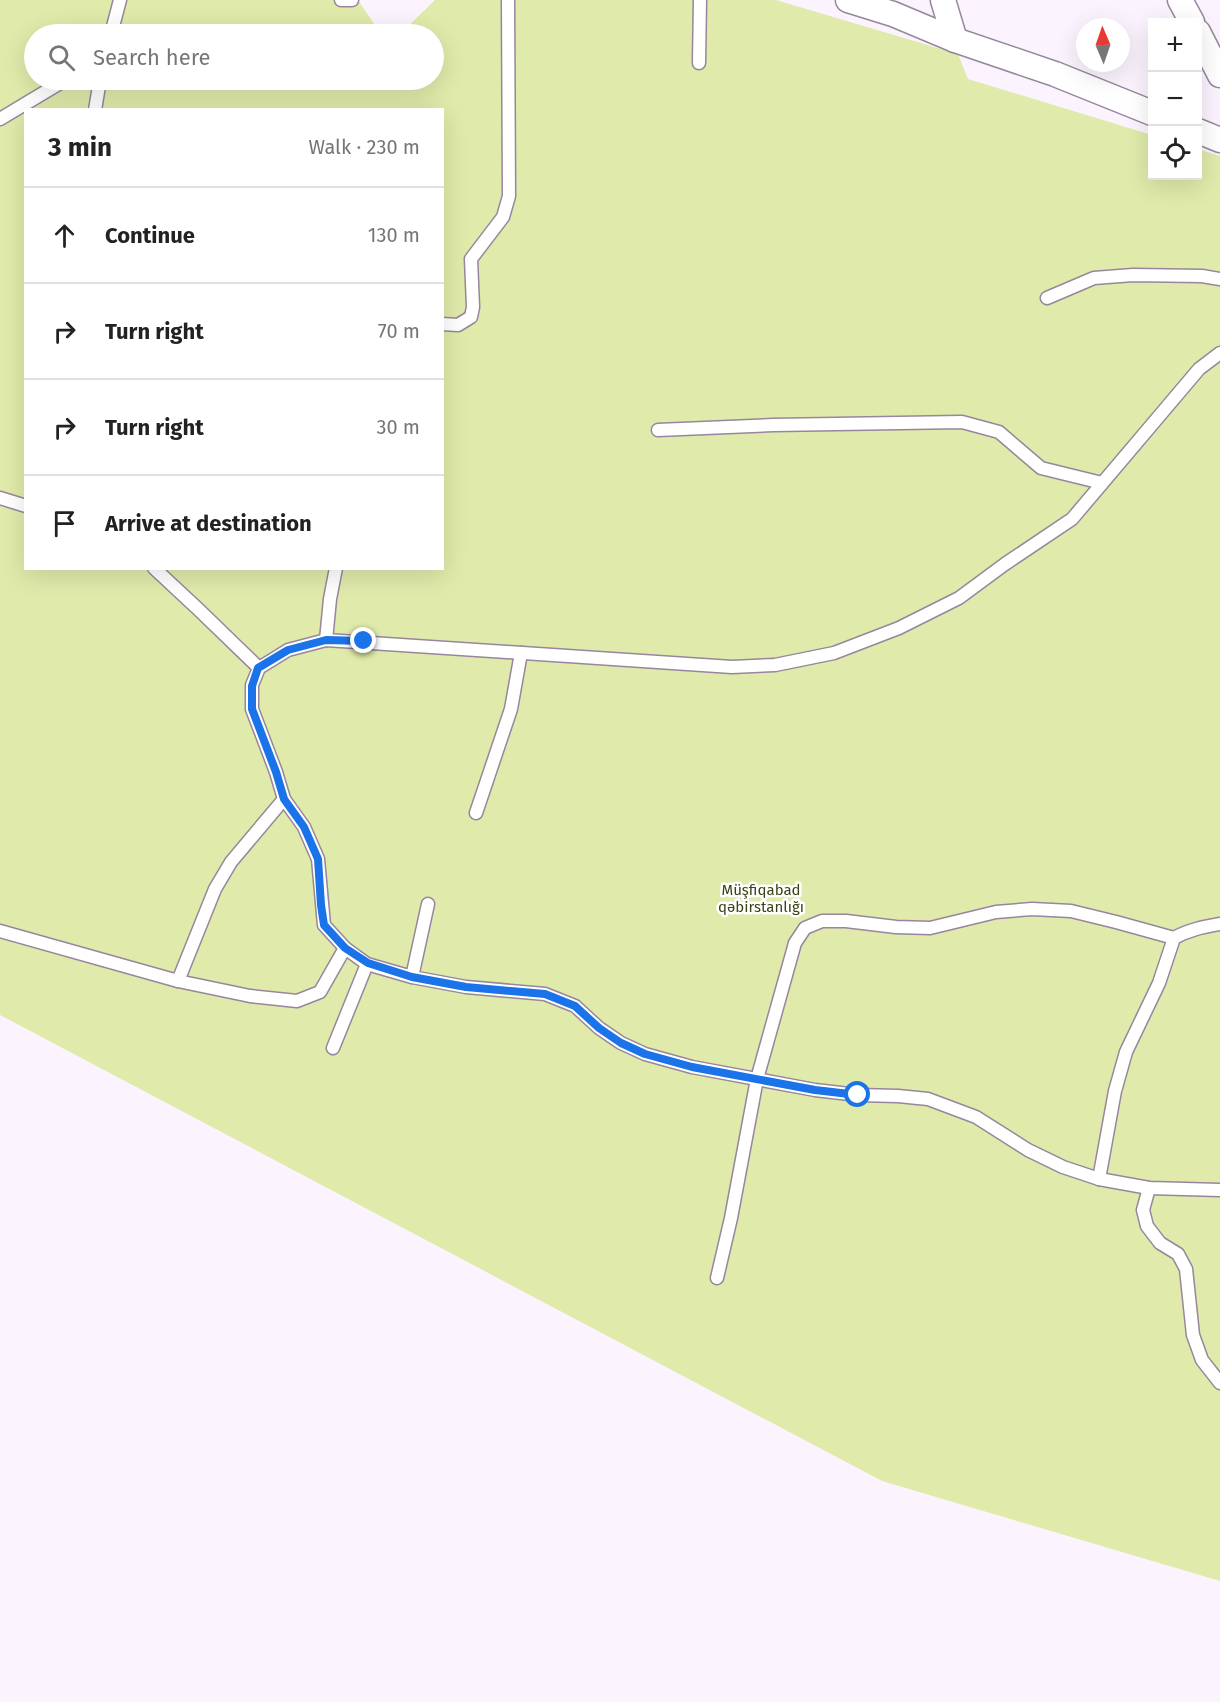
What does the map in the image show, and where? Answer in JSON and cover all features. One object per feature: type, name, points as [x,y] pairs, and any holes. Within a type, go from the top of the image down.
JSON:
[{"type":"street","points":[[848,0],[1054,74],[1148,111]]},
{"type":"street","points":[[943,0],[955,40]]},
{"type":"street","points":[[1180,0],[1190,18]]},
{"type":"street","points":[[1202,41],[1220,75]]},
{"type":"street","points":[[1202,133],[1220,140]]},
{"type":"lane","points":[[114,24],[120,0]]},
{"type":"lane","points":[[341,0],[352,0]]},
{"type":"lane","points":[[444,324],[458,325],[471,317],[473,307],[471,259],[503,217],[509,196],[508,0]]},
{"type":"lane","points":[[699,63],[700,0]]},
{"type":"lane","points":[[0,119],[48,90]]},
{"type":"lane","points":[[95,108],[98,90]]},
{"type":"lane","points":[[1047,298],[1094,278],[1133,275],[1202,276],[1220,279]]},
{"type":"lane","points":[[1220,353],[1199,369],[1072,519],[1031,545],[959,598],[899,628],[834,653],[775,665],[732,667],[326,640],[288,650],[258,668],[252,686],[252,709],[284,799],[304,827],[318,859],[324,925],[345,948],[368,963],[412,977],[466,987],[545,994],[575,1006],[599,1028],[621,1043],[645,1054],[692,1067],[815,1090],[928,1099],[976,1117],[1028,1150],[1063,1167],[1099,1179],[1149,1188],[1220,1190]]},
{"type":"lane","points":[[658,430],[773,425],[962,422],[999,432],[1041,468],[1101,483]]},
{"type":"lane","points":[[0,498],[24,505]]},
{"type":"lane","points":[[156,570],[258,668]]},
{"type":"lane","points":[[326,640],[336,570]]},
{"type":"lane","points":[[476,813],[511,709],[521,653]]},
{"type":"lane","points":[[178,981],[215,889],[231,862],[284,799]]},
{"type":"lane","points":[[412,977],[428,904]]},
{"type":"lane","points":[[717,1278],[758,1079],[795,943],[805,928],[822,921],[846,921],[896,927],[930,928],[996,912],[1032,909],[1071,911],[1174,938]]},
{"type":"lane","points":[[1099,1179],[1115,1091],[1126,1052],[1159,983],[1174,938],[1198,928],[1220,924]]},
{"type":"lane","points":[[0,931],[178,981],[250,996],[297,1001],[320,992],[345,948]]},
{"type":"lane","points":[[333,1048],[368,963]]},
{"type":"lane","points":[[1149,1188],[1143,1210],[1147,1226],[1160,1243],[1178,1254],[1186,1269],[1193,1335],[1202,1360],[1220,1383]]},
{"type":"green space","name":"Müşfiqabad qəbirstanlığı","points":[[0,0],[358,0],[374,24],[24,24],[24,90],[444,90],[444,24],[410,24],[435,0],[776,0],[958,54],[968,79],[1148,134],[1148,180],[1202,180],[1202,150],[1220,156],[1220,1581],[882,1481],[0,1015]]},
{"type":"route","points":[[364,641],[326,640],[288,650],[258,668],[252,686],[252,709],[284,799],[304,827],[318,859],[324,925],[345,948],[368,963],[412,977],[466,987],[545,994],[575,1006],[599,1028],[621,1043],[645,1054],[692,1067],[815,1090],[858,1095]]}]
